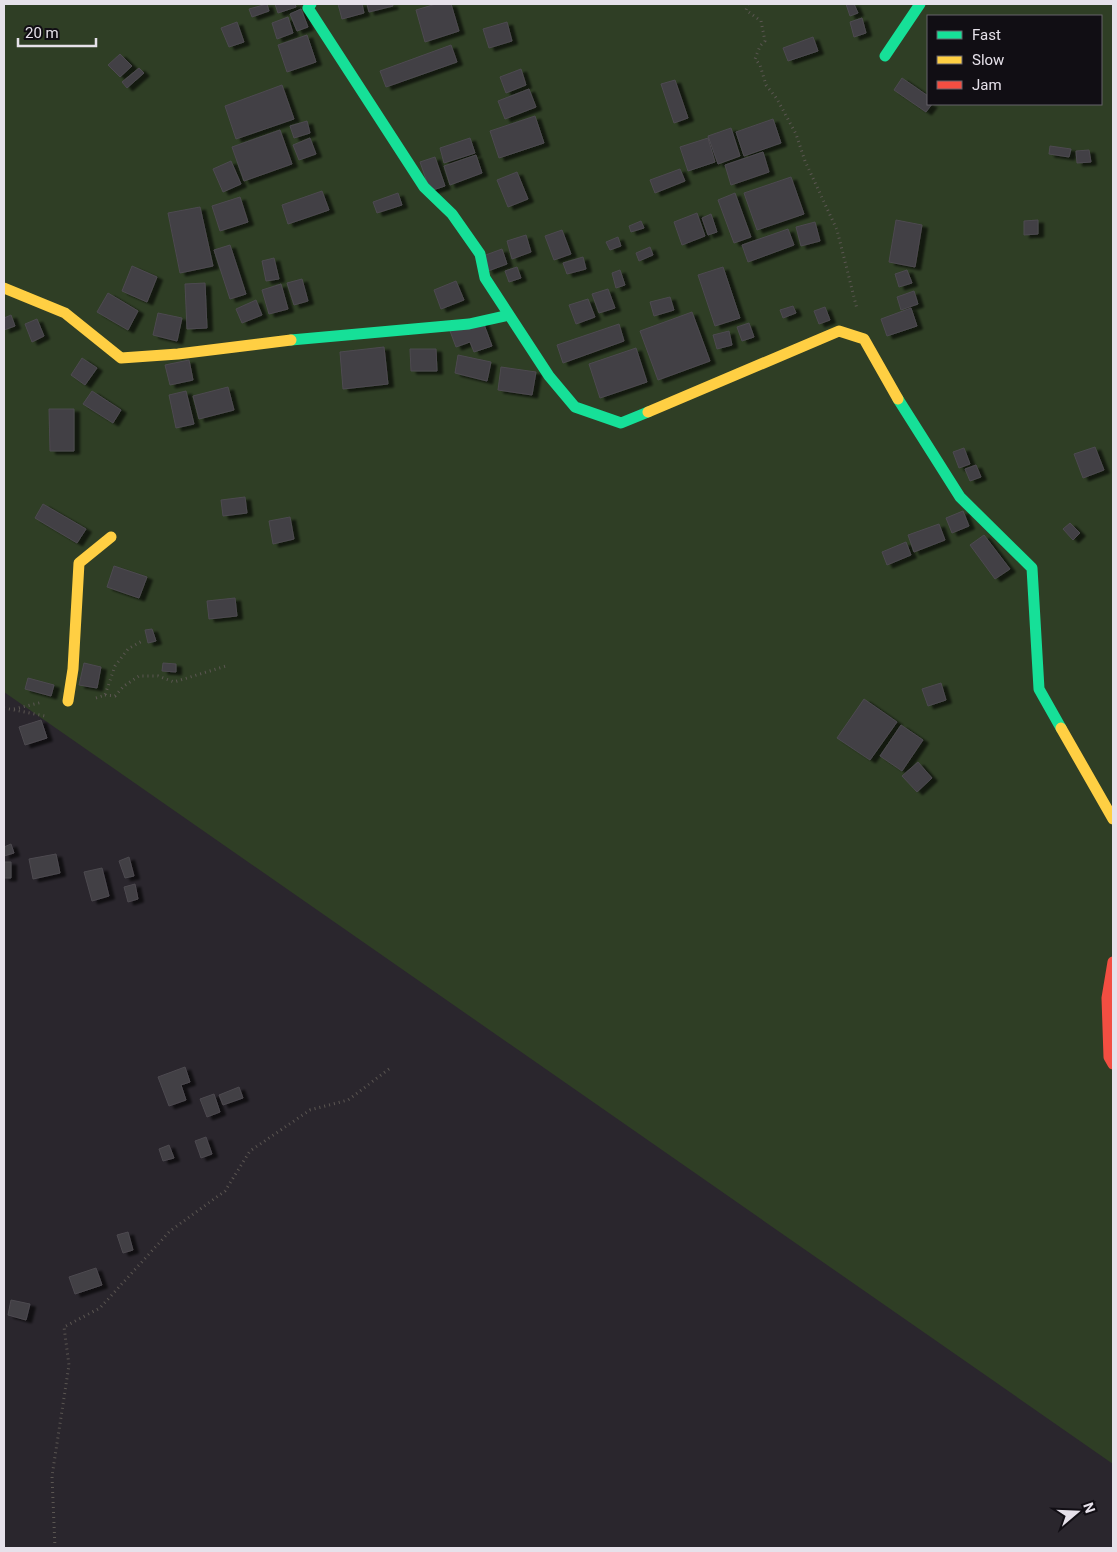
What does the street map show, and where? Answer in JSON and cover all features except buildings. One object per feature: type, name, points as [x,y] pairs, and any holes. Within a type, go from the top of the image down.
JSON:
[{"type":"street","points":[[311,4],[308,8],[424,187],[452,214],[480,254],[485,278],[549,376],[575,407],[621,422],[839,331],[864,339],[910,419],[960,497],[1032,568],[1039,689],[1113,819]]},
{"type":"street","points":[[885,56],[920,4]]},
{"type":"street","points":[[4,288],[65,312],[121,358],[178,354],[319,336],[469,324],[510,315]]},
{"type":"street","points":[[68,702],[80,563],[110,537]]},
{"type":"street","points":[[1113,962],[1107,998],[1109,1057],[1113,1064]]},
{"type":"path","points":[[748,4],[746,10],[761,21],[765,41],[760,46],[755,59],[760,65],[766,85],[777,99],[796,134],[805,161],[837,230],[864,339]]},
{"type":"path","points":[[105,695],[115,696],[124,686],[139,676],[158,676],[174,682],[226,666]]},
{"type":"path","points":[[4,708],[52,717]]},
{"type":"path","points":[[55,1548],[52,1476],[69,1365],[64,1327],[100,1308],[170,1231],[225,1191],[250,1151],[310,1110],[348,1100],[389,1069]]},
{"type":"green space","points":[[4,4],[1113,4],[1113,1464],[4,692]]},
{"type":"traffic: fast","points":[[311,4],[308,8],[424,187],[452,214],[480,254],[485,278],[549,376],[575,407],[621,423],[648,412]]},
{"type":"traffic: fast","points":[[885,56],[920,4]]},
{"type":"traffic: fast","points":[[291,340],[469,324],[509,315]]},
{"type":"traffic: fast","points":[[898,399],[960,497],[1032,568],[1039,689],[1061,728]]},
{"type":"traffic: slow","points":[[4,288],[65,313],[121,358],[178,354],[291,340]]},
{"type":"traffic: slow","points":[[648,412],[839,331],[864,339],[898,399]]},
{"type":"traffic: slow","points":[[68,701],[73,669],[79,563],[111,537]]},
{"type":"traffic: slow","points":[[1061,728],[1113,819]]},
{"type":"traffic: jam","points":[[1113,962],[1107,998],[1109,1057],[1113,1064]]}]
